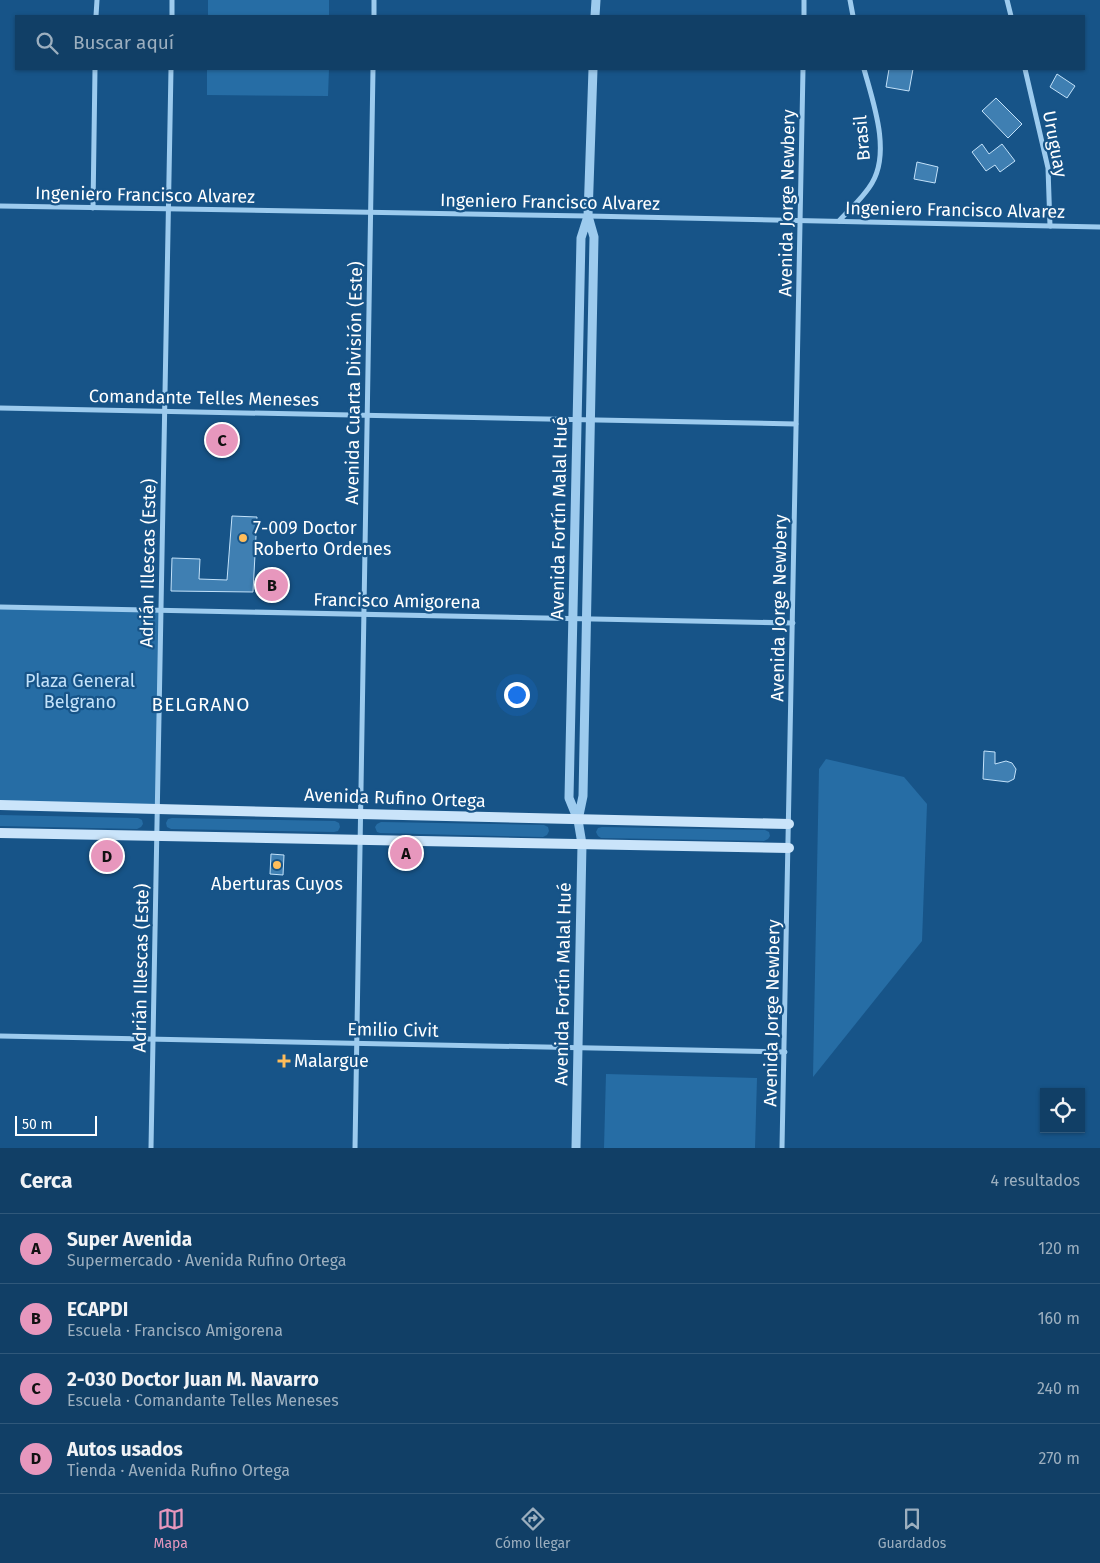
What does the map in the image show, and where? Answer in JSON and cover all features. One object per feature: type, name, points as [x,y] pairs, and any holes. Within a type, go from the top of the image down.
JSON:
[{"type":"main road","name":"Avenida Rufino Ortega","points":[[0,805],[789,824]]},
{"type":"main road","points":[[0,833],[789,848]]},
{"type":"street","points":[[96,0],[96,15]]},
{"type":"street","points":[[172,0],[172,15]]},
{"type":"street","points":[[374,0],[374,15]]},
{"type":"street","points":[[595,15],[596,0]]},
{"type":"street","points":[[804,0],[804,15]]},
{"type":"street","points":[[850,0],[853,15]]},
{"type":"street","points":[[1007,0],[1011,15]]},
{"type":"street","points":[[93,208],[95,70]]},
{"type":"street","name":"Adrián Illescas (Este)","points":[[151,1148],[171,70]]},
{"type":"street","name":"Avenida Cuarta División (Este)","points":[[355,1148],[373,70]]},
{"type":"street","name":"Avenida Fortín Malal Hué","points":[[576,1148],[582,844],[578,820],[569,798],[581,238],[588,216],[593,70]]},
{"type":"street","name":"Avenida Jorge Newbery","points":[[782,1148],[803,70]]},
{"type":"street","name":"Brasil","points":[[839,221],[866,193],[878,170],[881,156],[879,132],[864,70]]},
{"type":"street","name":"Uruguay","points":[[1024,70],[1048,168],[1050,226]]},
{"type":"street","name":"Ingeniero Francisco Alvarez","points":[[0,206],[1100,227]]},
{"type":"street","name":"Avenida Fortín Malal Hué","points":[[578,820],[583,796],[594,237],[588,216]]},
{"type":"street","name":"Comandante Telles Meneses","points":[[0,408],[796,424]]},
{"type":"street","name":"Francisco Amigorena","points":[[0,607],[793,624]]},
{"type":"street","name":"Emilio Civit","points":[[0,1036],[785,1052]]},
{"type":"green space","points":[[208,0],[329,0],[329,15],[208,15]]},
{"type":"green space","points":[[207,70],[329,70],[328,96],[207,95]]},
{"type":"green space","name":"Plaza General Belgrano","points":[[0,607],[161,610],[158,808],[0,805]]},
{"type":"green space","points":[[826,759],[904,777],[927,804],[922,941],[813,1077],[819,769]]},
{"type":"green space","points":[[0,815],[138,818],[142,820],[143,824],[137,829],[0,826]]},
{"type":"green space","points":[[168,819],[335,821],[339,823],[340,827],[338,831],[334,832],[171,829],[167,827],[166,823]]},
{"type":"green space","points":[[381,822],[544,825],[548,827],[549,831],[543,837],[380,833],[377,832],[375,827]]},
{"type":"green space","points":[[598,828],[765,830],[769,832],[770,836],[764,841],[601,838],[596,832]]},
{"type":"green space","points":[[606,1074],[757,1078],[755,1148],[604,1148]]},
{"type":"building","points":[[889,70],[913,70],[909,91],[886,87]]},
{"type":"building","points":[[1057,74],[1075,86],[1067,98],[1050,87]]},
{"type":"building","points":[[996,98],[1022,124],[1008,138],[982,111]]},
{"type":"building","points":[[982,144],[989,154],[1002,144],[1015,161],[1000,172],[995,165],[986,171],[972,152]]},
{"type":"building","points":[[917,162],[938,167],[935,183],[914,179]]},
{"type":"building","name":"7-009 Doctor Roberto Ordenes","points":[[232,516],[257,517],[253,592],[171,591],[172,558],[200,559],[199,579],[227,580]]},
{"type":"building","points":[[984,751],[995,752],[995,764],[1006,761],[1012,763],[1016,769],[1014,779],[1008,782],[983,779]]},
{"type":"building","name":"Aberturas Cuyos","points":[[271,854],[284,855],[283,875],[270,874]]},
{"type":"place","name":"2-030 Doctor Juan M. Navarro","points":[[222,440]]},
{"type":"place","name":"7-009 Doctor Roberto Ordenes","points":[[243,538]]},
{"type":"place","name":"ECAPDI","points":[[272,585]]},
{"type":"place","name":"Super Avenida","points":[[406,853]]},
{"type":"place","name":"Autos usados","points":[[107,856]]},
{"type":"place","name":"Aberturas Cuyos","points":[[277,865]]},
{"type":"place","name":"Malargue","points":[[284,1061]]},
{"type":"district","name":"BELGRANO","points":[[201,704]]}]
